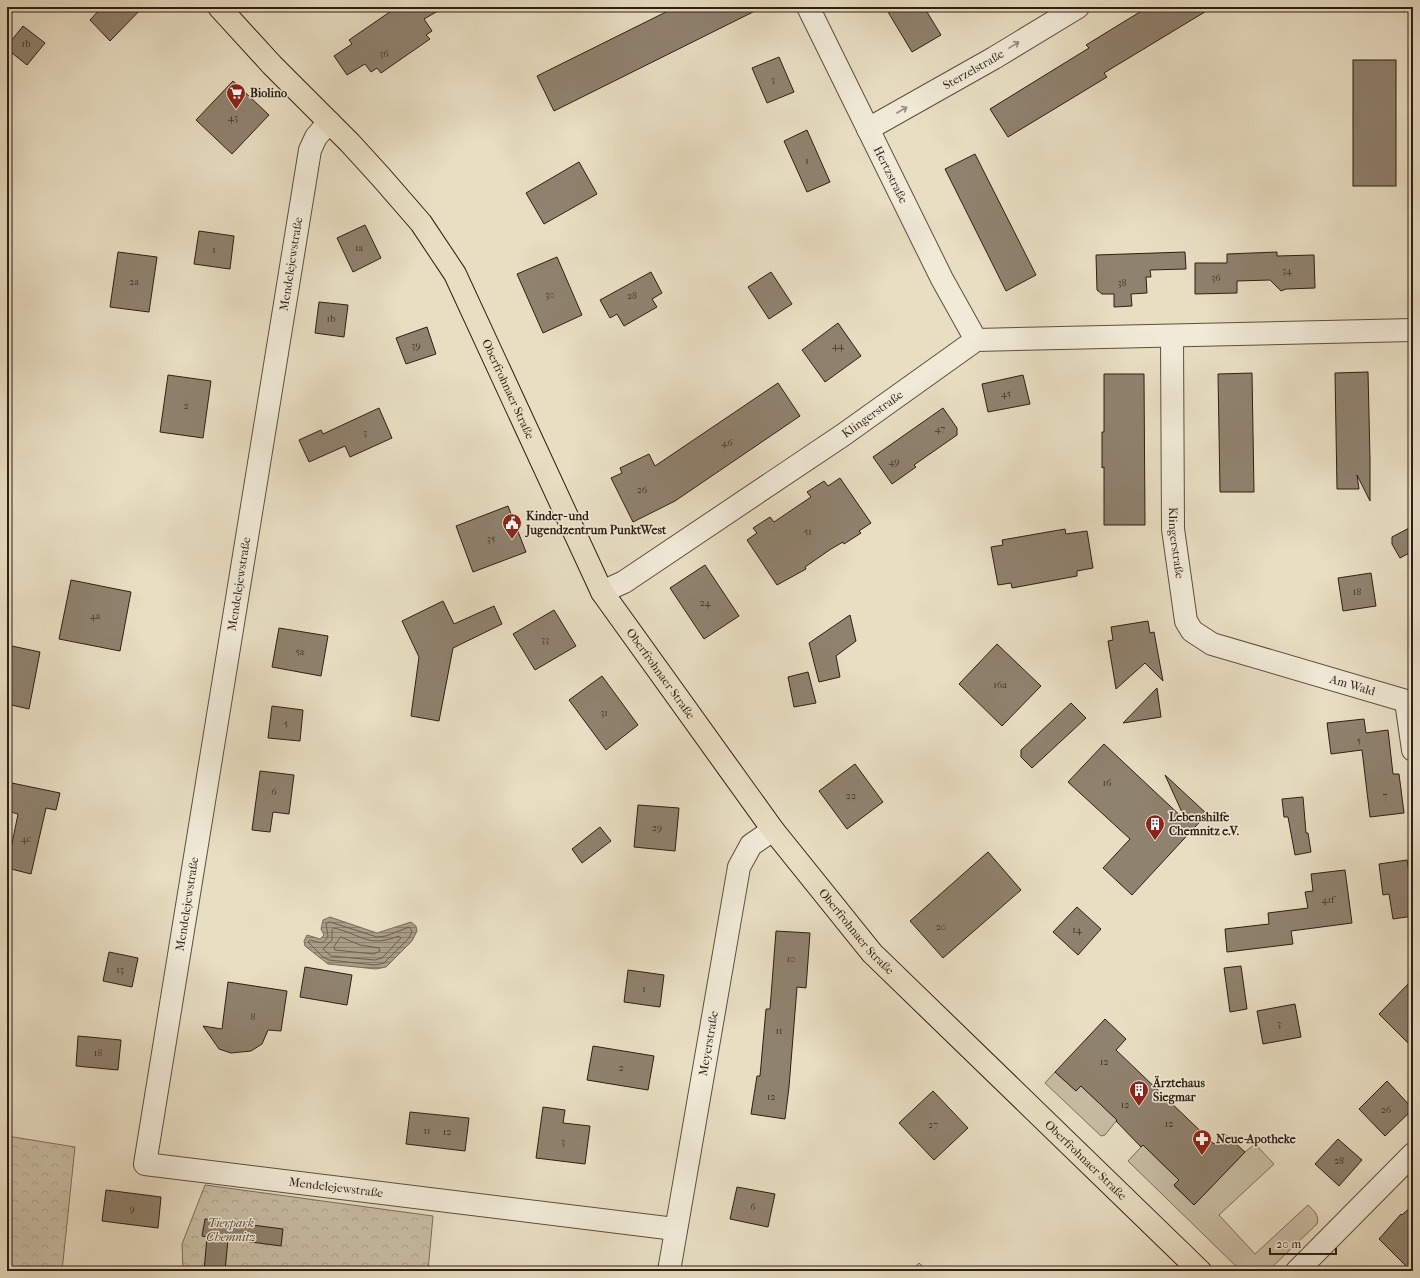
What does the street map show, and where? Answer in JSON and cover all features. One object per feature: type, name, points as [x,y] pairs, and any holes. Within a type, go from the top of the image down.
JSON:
[{"type":"main road","name":"Oberfrohnaer Straße","points":[[219,7],[272,65],[350,143],[421,223],[455,274],[602,592],[773,830],[872,953],[1200,1271]]},
{"type":"street","name":"Hertzstraße","points":[[808,7],[942,279],[976,340]]},
{"type":"street","name":"Sterzelstraße","points":[[868,129],[994,58],[1078,7]]},
{"type":"street","name":"Mendelejewstraße","points":[[329,122],[316,137],[310,150],[145,1164],[675,1229]]},
{"type":"street","points":[[976,340],[1172,337],[1413,330]]},
{"type":"street","name":"Klingerstraße","points":[[1172,337],[1173,529],[1186,620],[1192,631],[1212,644],[1300,670]]},
{"type":"street","name":"Klingerstraße","points":[[602,592],[624,582],[844,435],[976,340]]},
{"type":"street","name":"Am Wald","points":[[1300,670],[1410,702],[1413,750]]},
{"type":"street","name":"Meyerstraße","points":[[669,1271],[675,1229],[739,867],[751,845],[773,830]]},
{"type":"street","points":[[1298,1271],[1413,1154]]},
{"type":"green space","points":[[1055,1072],[1076,1091],[1081,1086],[1117,1120],[1105,1135],[1101,1136],[1045,1083]]},
{"type":"green space","points":[[7,1136],[75,1147],[62,1271],[7,1271]]},
{"type":"green space","points":[[1255,1144],[1274,1164],[1219,1215],[1255,1254],[1308,1205],[1316,1213],[1318,1218],[1317,1224],[1268,1271],[1241,1271],[1128,1161],[1143,1145],[1179,1180],[1174,1186],[1194,1205],[1245,1152]]},
{"type":"green space","name":"Tierpark Chemnitz","points":[[205,1185],[433,1216],[428,1271],[183,1271],[182,1244]]},
{"type":"green space","points":[[919,1263],[928,1271],[911,1271]]},
{"type":"water","points":[[330,917],[377,933],[411,922],[416,926],[417,931],[412,941],[386,967],[376,969],[328,964],[305,946],[304,941],[307,935],[320,939],[324,935],[321,929],[323,920]]},
{"type":"building","points":[[102,7],[143,7],[110,41],[90,20]]},
{"type":"building","points":[[397,7],[445,7],[424,19],[432,31],[426,35],[430,39],[381,73],[377,68],[371,72],[365,64],[347,75],[334,56],[352,44],[349,40]]},
{"type":"building","points":[[676,7],[763,7],[554,111],[537,76]]},
{"type":"building","points":[[885,7],[924,7],[941,35],[912,52]]},
{"type":"building","points":[[1148,7],[1213,7],[1104,73],[1107,77],[1008,137],[990,109],[1089,48],[1086,45]]},
{"type":"building","points":[[23,26],[45,43],[27,65],[7,49],[7,46]]},
{"type":"building","points":[[779,57],[794,92],[767,103],[752,68]]},
{"type":"building","points":[[1353,60],[1396,60],[1396,186],[1353,186]]},
{"type":"building","points":[[233,81],[269,115],[232,154],[196,120]]},
{"type":"building","points":[[807,130],[830,182],[807,192],[784,141]]},
{"type":"building","points":[[975,154],[1036,275],[1006,291],[945,169]]},
{"type":"building","points":[[579,162],[597,194],[544,224],[526,193]]},
{"type":"building","points":[[365,225],[381,258],[353,272],[337,238]]},
{"type":"building","points":[[199,231],[234,236],[230,269],[194,264]]},
{"type":"building","points":[[118,252],[157,257],[149,312],[110,307]]},
{"type":"building","points":[[1185,252],[1186,269],[1150,270],[1151,277],[1146,277],[1147,293],[1131,294],[1132,306],[1114,307],[1114,294],[1102,294],[1097,290],[1096,255]]},
{"type":"building","points":[[1277,252],[1277,256],[1314,255],[1315,288],[1286,289],[1281,291],[1270,280],[1237,281],[1237,293],[1195,294],[1195,263],[1227,263],[1227,254]]},
{"type":"building","points":[[557,257],[582,315],[543,333],[517,274]]},
{"type":"building","points":[[651,272],[662,293],[652,299],[657,307],[624,326],[617,314],[610,318],[600,300]]},
{"type":"building","points":[[771,272],[792,304],[769,319],[748,287]]},
{"type":"building","points":[[319,302],[348,305],[344,337],[315,333]]},
{"type":"building","points":[[838,323],[861,356],[825,382],[802,350]]},
{"type":"building","points":[[427,327],[436,354],[406,364],[396,338]]},
{"type":"building","points":[[1368,372],[1370,501],[1357,475],[1359,489],[1337,489],[1335,373]]},
{"type":"building","points":[[1252,373],[1254,492],[1220,492],[1218,374]]},
{"type":"building","points":[[1104,374],[1144,374],[1145,525],[1104,525],[1104,467],[1102,468],[1102,432],[1104,432]]},
{"type":"building","points":[[168,375],[211,381],[203,438],[160,432]]},
{"type":"building","points":[[1023,375],[1030,404],[988,412],[982,384]]},
{"type":"building","points":[[778,383],[800,416],[675,501],[633,522],[611,478],[622,473],[620,468],[649,454],[655,466]]},
{"type":"building","points":[[379,408],[392,438],[350,457],[345,446],[309,462],[299,440],[321,430],[323,434]]},
{"type":"building","points":[[943,408],[957,428],[957,435],[914,465],[916,467],[892,484],[873,457]]},
{"type":"building","points":[[840,478],[871,523],[859,531],[861,533],[844,544],[843,542],[831,549],[805,567],[806,569],[777,585],[747,540],[757,533],[753,528],[770,517],[774,522],[811,497],[807,492],[824,481],[828,486]]},
{"type":"building","points":[[508,506],[526,552],[473,572],[456,526]]},
{"type":"building","points":[[1413,526],[1413,551],[1400,558],[1392,544],[1392,537]]},
{"type":"building","points":[[1065,529],[1066,534],[1087,531],[1093,568],[1077,571],[1077,576],[1012,588],[1011,583],[998,585],[991,547],[1003,545],[1002,540]]},
{"type":"building","points":[[705,565],[739,616],[704,639],[670,588]]},
{"type":"building","points":[[1371,573],[1376,606],[1343,611],[1338,578]]},
{"type":"building","points":[[71,580],[131,592],[120,651],[59,639]]},
{"type":"building","points":[[443,601],[454,624],[494,606],[502,624],[453,648],[439,721],[411,716],[419,657],[402,621]]},
{"type":"building","points":[[554,610],[576,646],[535,670],[513,634]]},
{"type":"building","points":[[850,615],[856,641],[836,656],[840,677],[819,682],[809,643]]},
{"type":"building","points":[[1148,621],[1150,633],[1154,632],[1163,681],[1145,663],[1116,689],[1108,641],[1113,640],[1111,627]]},
{"type":"building","points":[[279,628],[328,636],[321,676],[272,667]]},
{"type":"building","points":[[997,644],[1041,686],[1002,726],[959,684]]},
{"type":"building","points":[[7,645],[40,652],[29,709],[7,704]]},
{"type":"building","points":[[808,672],[816,703],[794,707],[788,677]]},
{"type":"building","points":[[602,676],[638,725],[606,750],[569,700]]},
{"type":"building","points":[[1157,688],[1161,717],[1123,723]]},
{"type":"building","points":[[1071,703],[1086,718],[1032,768],[1021,757],[1021,750]]},
{"type":"building","points":[[272,706],[303,710],[300,741],[268,738]]},
{"type":"building","points":[[1364,719],[1366,733],[1388,730],[1393,774],[1399,774],[1404,813],[1370,817],[1362,750],[1331,754],[1327,723]]},
{"type":"building","points":[[1104,744],[1186,821],[1165,775],[1207,814],[1132,895],[1103,868],[1130,839],[1068,782]]},
{"type":"building","points":[[855,764],[883,802],[847,829],[819,791]]},
{"type":"building","points":[[260,771],[294,775],[289,814],[273,812],[270,832],[252,830]]},
{"type":"building","points":[[7,782],[60,793],[56,810],[46,808],[31,874],[7,868],[18,814],[7,811]]},
{"type":"building","points":[[1303,797],[1306,833],[1308,833],[1311,852],[1295,855],[1288,817],[1284,817],[1282,799]]},
{"type":"building","points":[[638,805],[679,808],[675,851],[634,847]]},
{"type":"building","points":[[600,827],[611,841],[582,863],[572,849]]},
{"type":"building","points":[[988,852],[1021,890],[943,958],[910,921]]},
{"type":"building","points":[[1407,860],[1413,888],[1413,916],[1393,919],[1389,894],[1383,895],[1379,864]]},
{"type":"building","points":[[1345,870],[1352,923],[1291,931],[1293,944],[1227,952],[1225,929],[1269,924],[1268,913],[1308,908],[1305,892],[1313,891],[1311,874]]},
{"type":"building","points":[[1077,907],[1101,929],[1078,955],[1053,932]]},
{"type":"building","points":[[776,931],[810,933],[806,988],[797,987],[785,1119],[751,1114],[757,1076],[760,1076],[766,1009],[770,1009]]},
{"type":"building","points":[[109,952],[138,958],[132,987],[103,981]]},
{"type":"building","points":[[1241,966],[1247,1009],[1230,1012],[1224,968]]},
{"type":"building","points":[[305,967],[352,975],[347,1005],[300,997]]},
{"type":"building","points":[[628,970],[664,975],[660,1007],[624,1002]]},
{"type":"building","points":[[1413,979],[1413,1048],[1379,1014]]},
{"type":"building","points":[[228,982],[287,991],[281,1031],[268,1030],[262,1044],[251,1051],[231,1053],[219,1049],[203,1026],[222,1029]]},
{"type":"building","points":[[1295,1004],[1301,1037],[1263,1044],[1257,1011]]},
{"type":"building","name":"Ärztehaus Siegmar","points":[[1105,1019],[1126,1039],[1116,1050],[1214,1144],[1224,1133],[1245,1152],[1194,1205],[1174,1185],[1179,1180],[1143,1145],[1141,1147],[1116,1121],[1117,1120],[1081,1086],[1076,1091],[1055,1072]]},
{"type":"building","points":[[78,1036],[121,1040],[118,1070],[76,1066]]},
{"type":"building","points":[[593,1046],[654,1056],[648,1090],[587,1080]]},
{"type":"building","points":[[1387,1081],[1413,1109],[1385,1136],[1359,1109]]},
{"type":"building","points":[[933,1091],[968,1128],[934,1160],[899,1123]]},
{"type":"building","points":[[543,1107],[565,1110],[563,1123],[590,1126],[585,1164],[536,1158]]},
{"type":"building","points":[[410,1112],[469,1118],[465,1151],[406,1144]]},
{"type":"building","points":[[1338,1139],[1362,1160],[1339,1186],[1315,1164]]},
{"type":"building","points":[[737,1187],[775,1194],[768,1227],[730,1219]]},
{"type":"building","points":[[106,1190],[161,1197],[158,1228],[102,1221]]},
{"type":"building","points":[[1413,1205],[1413,1271],[1411,1271],[1379,1239],[1401,1214],[1402,1215]]},
{"type":"building","points":[[205,1219],[283,1229],[281,1246],[228,1239],[225,1271],[204,1271],[207,1237],[202,1236]]},
{"type":"place","name":"Biolino","points":[[236,110]]},
{"type":"place","name":"Kinder- und Jugendzentrum PunktWest","points":[[512,540]]},
{"type":"place","name":"Lebenshilfe Chemnitz e.V.","points":[[1155,841]]},
{"type":"place","name":"Ärztehaus Siegmar","points":[[1139,1107]]},
{"type":"place","name":"Neue-Apotheke","points":[[1202,1156]]}]
